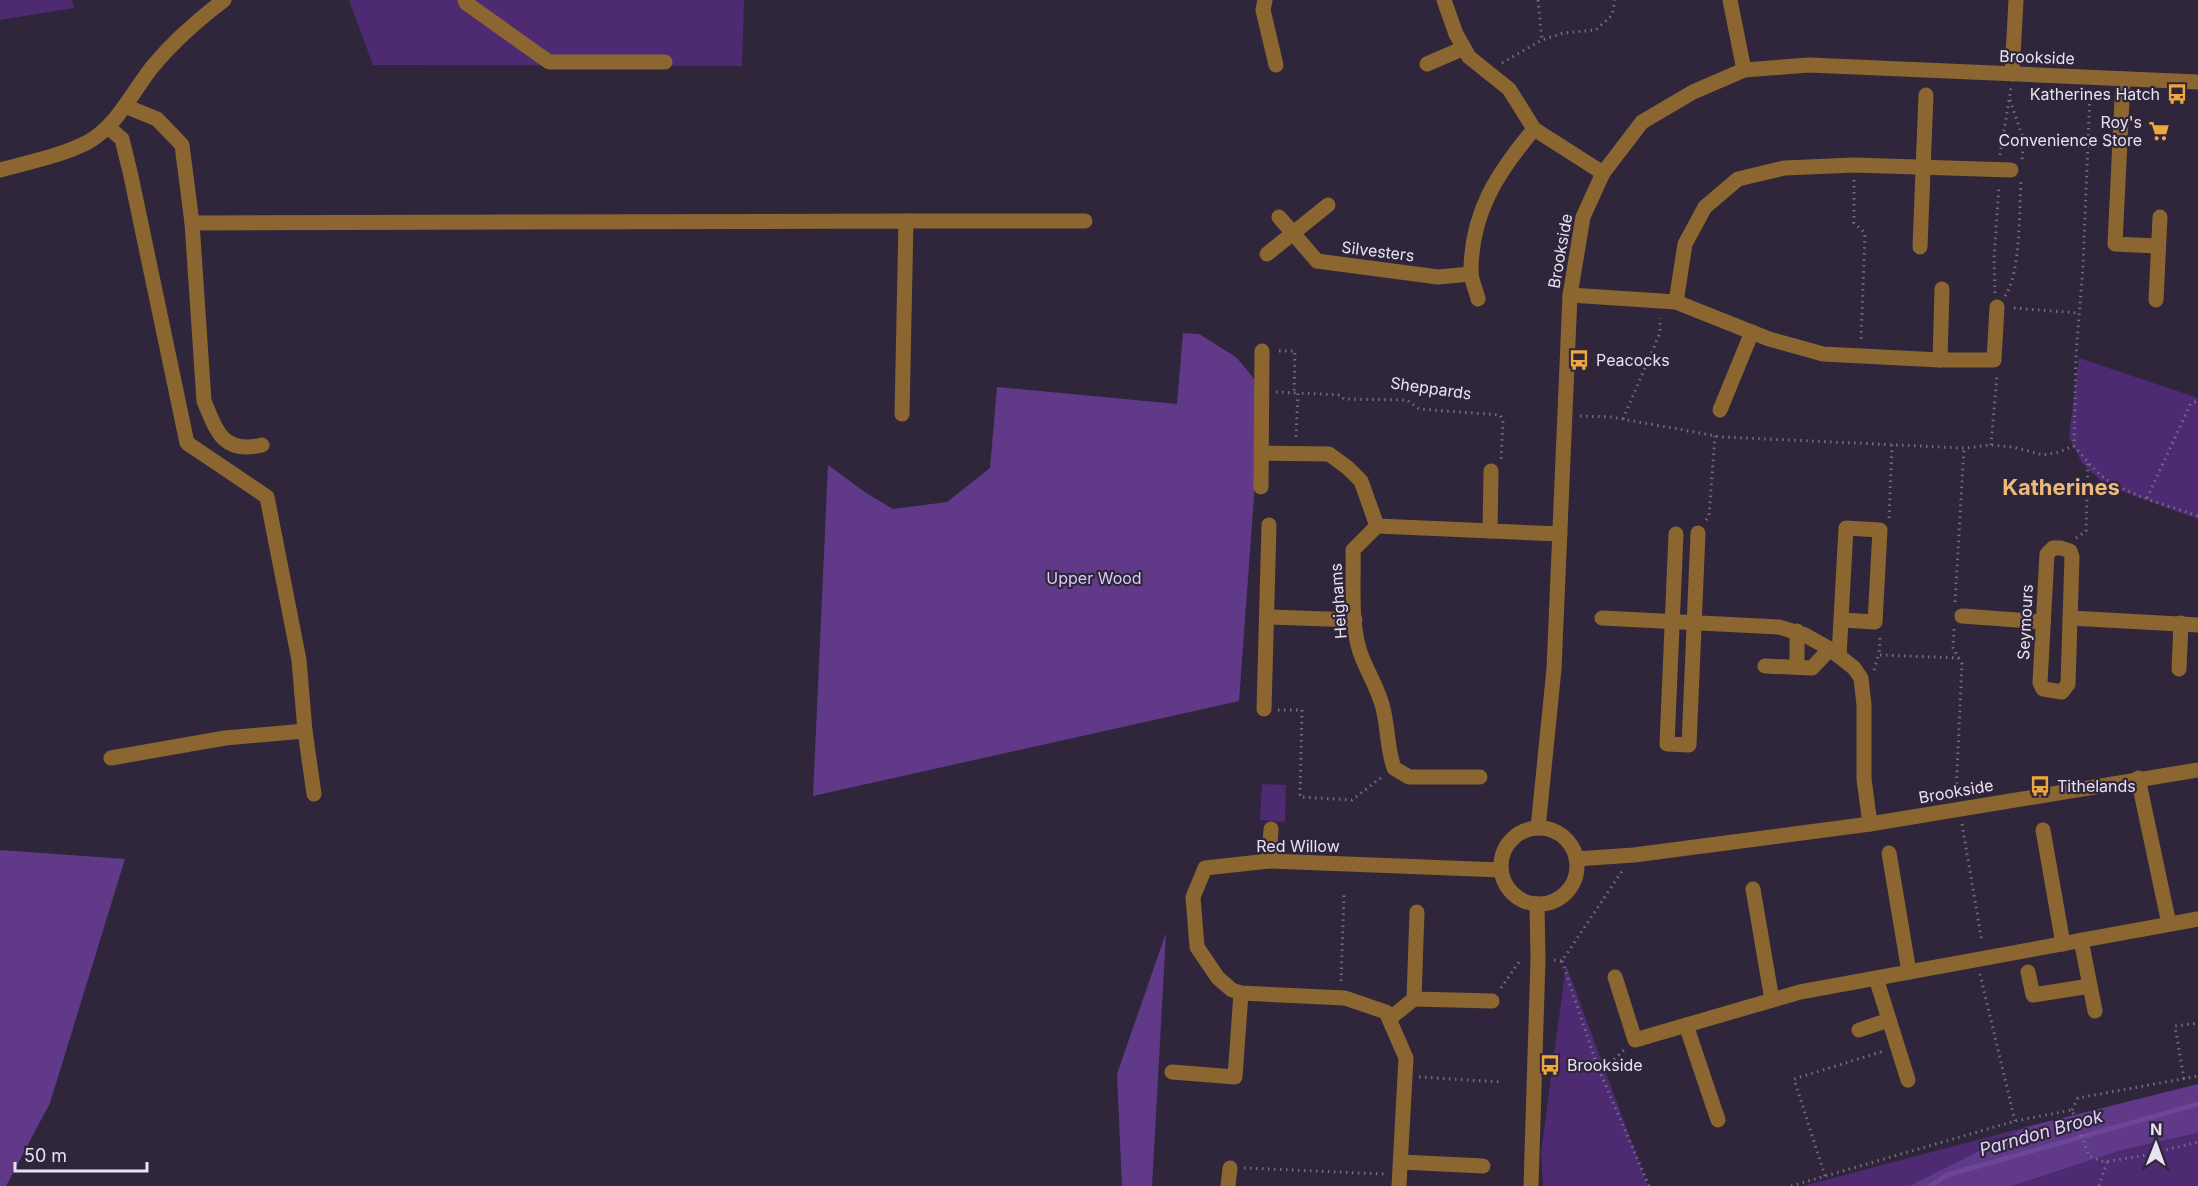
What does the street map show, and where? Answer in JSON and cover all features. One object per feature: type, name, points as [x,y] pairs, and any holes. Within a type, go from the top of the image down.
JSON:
[{"type":"street","points":[[0,170],[64,152],[88,141],[108,127],[154,65],[204,15],[224,0]]},
{"type":"street","points":[[465,0],[482,15],[549,62],[665,62]]},
{"type":"street","points":[[1265,0],[1263,10],[1276,65]]},
{"type":"street","points":[[1444,0],[1456,33],[1469,57],[1509,89],[1534,129],[1603,172]]},
{"type":"street","points":[[1730,0],[1744,70]]},
{"type":"street","points":[[2013,74],[2016,0]]},
{"type":"street","points":[[1427,64],[1464,48]]},
{"type":"street","name":"Brookside","points":[[1538,828],[1554,669],[1570,295],[1583,217],[1603,172],[1642,122],[1693,92],[1744,70],[1809,65],[2198,82]]},
{"type":"street","points":[[2123,79],[2115,244],[2158,246]]},
{"type":"street","points":[[1920,247],[1926,95]]},
{"type":"street","points":[[125,106],[157,118],[182,145],[192,223],[204,400],[215,428],[227,443],[245,448],[262,445]]},
{"type":"street","points":[[108,127],[122,139],[187,443],[267,497],[299,660],[305,731],[314,794]]},
{"type":"street","points":[[1478,299],[1471,274],[1476,232],[1486,198],[1506,163],[1534,129]]},
{"type":"street","points":[[1668,302],[1685,244],[1705,207],[1738,179],[1784,168],[1854,165],[1923,166],[2013,172]]},
{"type":"street","points":[[1267,254],[1328,205]]},
{"type":"street","name":"Silvesters","points":[[1279,217],[1317,261],[1438,277],[1471,274]]},
{"type":"street","points":[[2156,300],[2160,217]]},
{"type":"street","points":[[902,414],[906,220]]},
{"type":"street","points":[[192,223],[1085,221]]},
{"type":"street","points":[[1940,360],[1942,289]]},
{"type":"street","points":[[1570,295],[1668,302],[1769,339],[1823,354],[1940,360],[1994,360],[1997,307]]},
{"type":"street","points":[[1720,410],[1752,332]]},
{"type":"street","points":[[1261,487],[1262,351]]},
{"type":"street","points":[[1261,453],[1329,454],[1348,468],[1361,482],[1377,526],[1560,534]]},
{"type":"street","points":[[1490,531],[1491,471]]},
{"type":"street","points":[[1264,709],[1269,525]]},
{"type":"street","name":"Heighams","points":[[1377,526],[1353,550],[1354,620],[1360,652],[1377,686],[1384,711],[1388,752],[1394,768]]},
{"type":"street","points":[[1765,666],[1812,668],[1834,652],[1842,620],[1846,528],[1880,530],[1875,622],[1842,620]]},
{"type":"street","points":[[1676,534],[1668,744],[1689,746],[1698,533]]},
{"type":"street","name":"Seymours","points":[[2053,548],[2070,551],[2072,557],[2070,618],[2068,684],[2062,692],[2043,688],[2040,683],[2043,622],[2048,555],[2053,548]]},
{"type":"street","points":[[1962,616],[2043,622]]},
{"type":"street","points":[[1267,617],[1354,620]]},
{"type":"street","points":[[1602,618],[1779,627],[1797,631],[1834,652],[1854,668],[1861,678],[1864,705],[1864,779],[1870,824]]},
{"type":"street","points":[[2070,618],[2198,625]]},
{"type":"street","points":[[2179,669],[2181,623]]},
{"type":"street","points":[[1797,631],[1797,667]]},
{"type":"street","points":[[111,758],[225,738],[305,731]]},
{"type":"street","points":[[1394,768],[1409,777],[1480,777]]},
{"type":"street","name":"Brookside","points":[[1576,859],[1634,855],[1870,824],[2138,778],[2198,770]]},
{"type":"street","points":[[2138,778],[2169,924]]},
{"type":"street","points":[[1538,828],[1558,833],[1567,840],[1576,859],[1577,870],[1568,891],[1559,898],[1537,904],[1513,894],[1505,883],[1501,870],[1506,846],[1525,830],[1538,828]]},
{"type":"street","points":[[1269,861],[1271,829]]},
{"type":"street","points":[[2043,830],[2063,944]]},
{"type":"street","points":[[1889,853],[1909,972]]},
{"type":"street","name":"Red Willow","points":[[1241,993],[1232,990],[1218,978],[1197,947],[1193,897],[1205,868],[1269,861],[1501,870]]},
{"type":"street","points":[[1753,889],[1773,1000]]},
{"type":"street","points":[[1531,1186],[1538,959],[1537,904]]},
{"type":"street","points":[[1414,999],[1417,912]]},
{"type":"street","points":[[1615,977],[1635,1040],[1800,992],[2198,919]]},
{"type":"street","points":[[2081,940],[2095,1011]]},
{"type":"street","points":[[2028,972],[2033,995],[2090,986]]},
{"type":"street","points":[[1876,978],[1908,1080]]},
{"type":"street","points":[[1172,1072],[1235,1077],[1241,993],[1340,998],[1386,1012],[1407,1058],[1400,1174],[1483,1166]]},
{"type":"street","points":[[1389,1019],[1414,999],[1492,1001]]},
{"type":"street","points":[[1859,1030],[1889,1020]]},
{"type":"street","points":[[1686,1025],[1718,1120]]},
{"type":"street","points":[[1228,1186],[1230,1168]]},
{"type":"path","points":[[1538,0],[1542,40]]},
{"type":"path","points":[[1488,73],[1542,40],[1563,33],[1596,30],[1612,15],[1615,0]]},
{"type":"path","points":[[1997,307],[2009,289],[2018,248],[2013,172],[2001,141],[2013,74]]},
{"type":"path","points":[[2091,77],[2083,266],[2078,313],[2074,446],[2110,482],[2198,516]]},
{"type":"path","points":[[1997,307],[1994,259],[2013,172],[2024,141],[2010,99]]},
{"type":"path","points":[[1854,165],[1854,223],[1865,233],[1860,356]]},
{"type":"path","points":[[1623,419],[1660,333],[1668,302]]},
{"type":"path","points":[[1997,307],[2078,313]]},
{"type":"path","points":[[1262,351],[1295,351],[1296,454]]},
{"type":"path","points":[[1991,445],[1997,367],[1994,360]]},
{"type":"path","points":[[1262,392],[1296,393]]},
{"type":"path","name":"Sheppards","points":[[1296,393],[1340,395],[1344,399],[1407,400],[1419,408],[1500,415],[1503,420],[1501,458],[1491,471]]},
{"type":"path","points":[[2147,498],[2191,403],[2198,401]]},
{"type":"path","points":[[1564,415],[1623,419],[1715,436],[1964,448],[1991,445],[2013,447],[2043,456],[2074,446]]},
{"type":"path","points":[[1698,533],[1709,516],[1715,436]]},
{"type":"path","points":[[1880,530],[1889,522],[1892,445]]},
{"type":"path","points":[[2063,548],[2086,531],[2088,461]]},
{"type":"path","points":[[1881,628],[1879,655],[1959,658]]},
{"type":"path","points":[[1264,709],[1302,710],[1300,797],[1352,800],[1394,768]]},
{"type":"path","points":[[1959,808],[1981,959],[2015,1121]]},
{"type":"path","points":[[1562,961],[1634,855]]},
{"type":"path","points":[[1340,998],[1344,893]]},
{"type":"path","points":[[1492,1001],[1521,958],[1562,961]]},
{"type":"path","points":[[1562,961],[1597,1065],[1649,1186]]},
{"type":"path","points":[[2184,1079],[2175,1026],[2198,1023]]},
{"type":"path","points":[[1597,1065],[1612,1061],[1635,1040]]},
{"type":"path","points":[[1825,1176],[1794,1079],[1898,1047]]},
{"type":"path","points":[[1406,1076],[1501,1082]]},
{"type":"path","points":[[2198,1076],[2078,1098],[2072,1110],[2089,1156],[2107,1161],[2141,1156],[2198,1142]]},
{"type":"path","points":[[1791,1186],[2015,1121],[2072,1110]]},
{"type":"path","points":[[2099,1186],[2107,1161]]},
{"type":"path","points":[[1230,1168],[1400,1174]]},
{"type":"shaded area","points":[[0,0],[72,0],[74,8],[0,20]]},
{"type":"shaded area","points":[[349,0],[744,0],[742,66],[373,65]]},
{"type":"shaded area","points":[[2079,358],[2198,398],[2198,519],[2105,485],[2082,463],[2069,437]]},
{"type":"shaded area","points":[[1262,784],[1286,785],[1285,822],[1260,820]]},
{"type":"shaded area","points":[[1566,965],[1648,1186],[1543,1186],[1541,1153]]},
{"type":"shaded area","points":[[2026,1127],[1909,1186],[1803,1186]]},
{"type":"shaded area","points":[[2198,1133],[2198,1186],[2012,1186],[2122,1150]]},
{"type":"green space","name":"Upper Wood","points":[[1183,333],[1199,334],[1236,357],[1262,388],[1239,701],[813,796],[828,465],[866,493],[893,509],[947,502],[990,468],[997,387],[1177,404]]},
{"type":"green space","points":[[0,850],[125,859],[50,1103],[6,1186],[0,1186]]},
{"type":"green space","points":[[1166,933],[1152,1186],[1122,1186],[1117,1074]]},
{"type":"green space","points":[[2198,1084],[2198,1133],[2122,1150],[2012,1186],[1909,1186],[2026,1127]]},
{"type":"waterway","name":"Parndon Brook","points":[[1930,1186],[1947,1175],[2198,1104]]},
{"type":"place","name":"Katherines Hatch","points":[[2177,94]]},
{"type":"place","name":"Roy's Convenience Store","points":[[2159,131]]},
{"type":"place","name":"Peacocks","points":[[1579,360]]},
{"type":"place","name":"Tithelands","points":[[2040,786]]},
{"type":"place","name":"Brookside","points":[[1550,1065]]},
{"type":"district","name":"Katherines","points":[[2061,487]]}]
